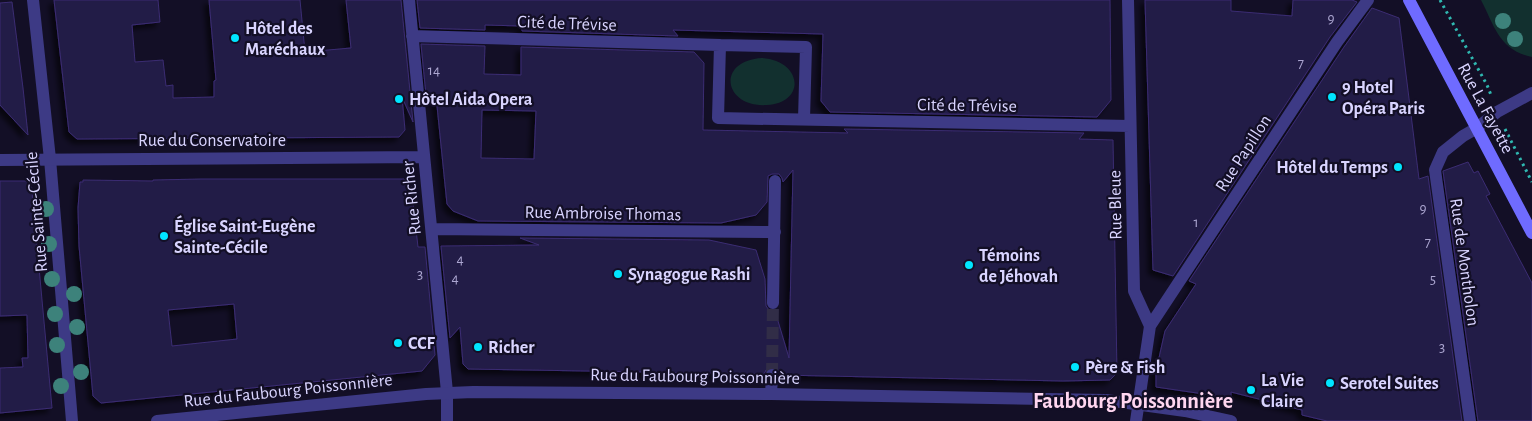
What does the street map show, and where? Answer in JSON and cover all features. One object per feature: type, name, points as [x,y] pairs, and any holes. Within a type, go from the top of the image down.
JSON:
[{"type":"main road","name":"Rue La Fayette","points":[[1409,0],[1532,233]]},
{"type":"street","name":"Rue Sainte-Cécile","points":[[33,0],[50,159],[72,421]]},
{"type":"street","name":"Rue Richer","points":[[409,0],[447,392],[447,421]]},
{"type":"street","name":"Rue Bleue","points":[[1128,0],[1134,291],[1150,326]]},
{"type":"street","name":"Rue Papillon","points":[[1150,326],[1332,50],[1368,0]]},
{"type":"street","name":"Cité de Trévise","points":[[412,36],[806,47],[804,118]]},
{"type":"street","name":"Cité de Trévise","points":[[720,44],[718,118],[804,118],[1130,126]]},
{"type":"street","name":"Rue de Montholon","points":[[1470,421],[1435,170],[1443,152],[1463,136],[1478,128],[1497,112],[1532,93]]},
{"type":"street","name":"Rue du Conservatoire","points":[[0,160],[424,157]]},
{"type":"street","points":[[773,303],[776,181]]},
{"type":"street","name":"Rue Ambroise Thomas","points":[[432,228],[775,232]]},
{"type":"street","points":[[1136,421],[1150,326]]},
{"type":"street","points":[[771,394],[772,375]]},
{"type":"street","name":"Rue du Faubourg Poissonnière","points":[[157,421],[223,418],[447,392],[771,394],[1106,400],[1186,411],[1231,421]]},
{"type":"path","name":"Rue La Fayette","points":[[1440,0],[1487,85],[1497,112],[1532,182]]},
{"type":"green space","points":[[1481,0],[1532,0],[1532,57],[1521,54],[1505,43],[1499,36]]},
{"type":"green space","points":[[762,58],[776,61],[786,66],[792,74],[793,90],[780,103],[767,105],[753,104],[741,99],[734,92],[731,84],[732,75],[737,67],[747,61]]},
{"type":"building","points":[[54,0],[158,0],[160,22],[132,25],[135,62],[163,60],[166,86],[173,85],[173,98],[214,97],[214,81],[216,80],[209,0],[300,0],[305,52],[351,48],[346,0],[401,0],[413,122],[402,97],[405,130],[399,137],[77,139],[69,132]]},
{"type":"building","points":[[417,0],[1110,0],[1111,100],[1097,117],[830,112],[821,101],[823,34],[673,30],[678,36],[522,31],[522,26],[485,25],[485,30],[420,28]]},
{"type":"building","points":[[1145,0],[1231,0],[1231,11],[1292,16],[1293,0],[1352,0],[1357,2],[1330,37],[1173,276],[1153,270]]},
{"type":"building","points":[[12,2],[28,135],[0,105],[0,3]]},
{"type":"building","points":[[1372,8],[1399,18],[1419,179],[1428,176],[1462,421],[1327,421],[1302,415],[1302,410],[1231,392],[1231,398],[1156,387],[1156,371],[1165,331],[1196,284],[1189,281],[1344,47]]},
{"type":"building","points":[[421,44],[485,46],[484,74],[521,75],[521,47],[694,52],[704,63],[703,130],[848,133],[844,129],[1084,133],[1079,139],[1113,140],[1117,373],[1110,380],[1063,381],[780,375],[777,368],[772,367],[766,370],[764,374],[468,369],[463,364],[460,327],[450,338],[441,246],[539,245],[520,238],[709,240],[756,250],[765,279],[766,306],[769,310],[775,311],[789,358],[793,170],[783,182],[779,174],[768,176],[767,202],[756,215],[721,223],[478,221],[453,211],[447,204],[436,96],[427,105]],"holes":[[[482,110],[536,111],[534,159],[481,158]]]},
{"type":"building","points":[[1468,162],[1474,173],[1478,171],[1490,194],[1486,196],[1532,283],[1532,421],[1478,421],[1443,171]]},
{"type":"building","points":[[404,179],[411,186],[418,247],[425,247],[435,355],[422,371],[101,403],[93,396],[79,246],[78,208],[80,182],[83,182],[83,180]],"holes":[[[234,304],[237,339],[172,346],[168,310]]]},
{"type":"building","points":[[0,181],[31,181],[52,408],[0,413],[0,368],[23,367],[22,358],[28,358],[27,315],[0,316]]},
{"type":"tunnel","points":[[772,375],[773,303]]},
{"type":"place","name":"Hôtel des Maréchaux","points":[[235,38]]},
{"type":"place","name":"9 Hotel Opéra Paris","points":[[1332,97]]},
{"type":"place","name":"Hôtel Aida Opera","points":[[399,99]]},
{"type":"place","name":"Hôtel du Temps","points":[[1398,167]]},
{"type":"place","name":"Église Saint-Eugène Sainte-Cécile","points":[[164,236]]},
{"type":"place","name":"Témoins de Jéhovah","points":[[969,265]]},
{"type":"place","name":"Synagogue Rashi","points":[[618,274]]},
{"type":"place","name":"CCF","points":[[398,343]]},
{"type":"place","name":"Richer","points":[[478,347]]},
{"type":"place","name":"Père & Fish","points":[[1075,367]]},
{"type":"place","name":"Serotel Suites","points":[[1330,383]]},
{"type":"place","name":"La Vie Claire","points":[[1251,390]]},
{"type":"district","name":"Faubourg Poissonnière","points":[[1133,400]]}]
